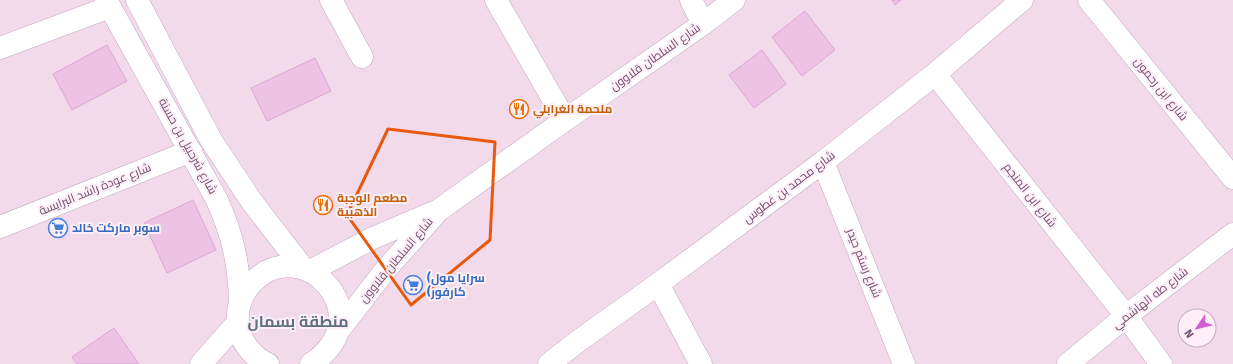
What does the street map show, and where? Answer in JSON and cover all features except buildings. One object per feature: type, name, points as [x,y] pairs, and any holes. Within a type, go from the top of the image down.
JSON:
[{"type":"street","name":"شارع شرحبيل بن حسنة","points":[[138,0],[211,140],[252,202],[306,270],[324,281],[335,295],[340,312],[336,346]]},
{"type":"street","points":[[332,0],[362,58]]},
{"type":"street","points":[[496,0],[565,120]]},
{"type":"street","points":[[691,0],[703,24]]},
{"type":"street","name":"شارع السلطان قلاوون","points":[[306,270],[373,238],[439,210],[703,24],[734,0]]},
{"type":"street","name":"شارع محمد بن غطوس","points":[[549,364],[823,162],[934,74],[1022,0]]},
{"type":"street","name":"شارع ابن رحمون","points":[[1089,0],[1233,178]]},
{"type":"street","points":[[0,48],[108,4]]},
{"type":"street","name":"شارع شرحبيل بن حسنة","points":[[108,4],[191,151],[228,224],[235,250],[239,276],[239,313],[242,337],[250,351],[268,364]]},
{"type":"street","name":"شارع ابن المنجم","points":[[934,74],[1126,316],[1161,364]]},
{"type":"street","name":"شارع عودة راشد البرايسة","points":[[0,227],[191,151]]},
{"type":"street","name":"شارع رستم حيدر","points":[[823,162],[904,364]]},
{"type":"street","name":"شارع السلطان قلاوون","points":[[312,364],[336,346],[387,268],[439,210]]},
{"type":"street","name":"شارع طه الهاشمي","points":[[1068,364],[1126,316],[1233,234]]},
{"type":"street","points":[[201,364],[239,313],[247,289],[258,277],[271,270],[287,266],[306,270]]},
{"type":"street","points":[[658,284],[701,364]]},
{"type":"highlighted area","points":[[388,129],[495,142],[490,240],[411,305],[347,215]]},
{"type":"shaded area","points":[[0,0],[1233,0],[1233,364],[0,364]]},
{"type":"place","name":"ملحمة الغرابلي","points":[[519,109]]},
{"type":"place","name":"مطعم الوجبة الذهبية","points":[[323,205]]},
{"type":"place","name":"سوبر ماركت خالد","points":[[58,228]]},
{"type":"place","name":"(سرايا مول (كارفور","points":[[413,285]]},
{"type":"district","name":"منطقة بسمان","points":[[298,321]]}]
